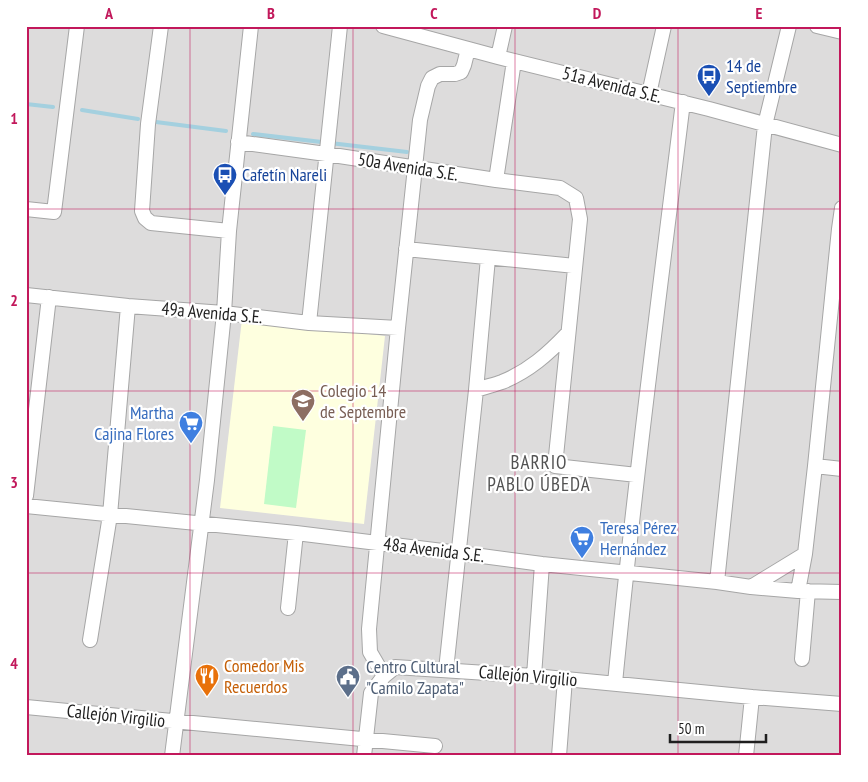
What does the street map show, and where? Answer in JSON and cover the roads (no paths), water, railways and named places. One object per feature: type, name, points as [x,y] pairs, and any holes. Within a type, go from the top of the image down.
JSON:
[{"type":"street","points":[[26,210],[54,212],[77,26]]},
{"type":"street","points":[[161,26],[148,124],[142,211],[145,218],[151,222],[229,231]]},
{"type":"street","points":[[172,756],[202,524],[224,313],[229,231],[252,26]]},
{"type":"street","points":[[309,322],[340,26]]},
{"type":"street","name":"51a Avenida S.E.","points":[[383,26],[414,30],[468,49],[683,102],[842,145]]},
{"type":"street","points":[[498,57],[505,26]]},
{"type":"street","points":[[649,94],[664,26]]},
{"type":"street","points":[[717,582],[765,125],[789,26]]},
{"type":"street","points":[[817,26],[842,32]]},
{"type":"street","points":[[364,756],[371,694],[384,676],[370,652],[369,629],[420,120],[428,86],[432,78],[440,74],[461,72],[468,49]]},
{"type":"street","points":[[496,180],[514,61]]},
{"type":"street","points":[[615,683],[637,475],[683,102]]},
{"type":"street","name":"50a Avenida S.E.","points":[[238,142],[327,147],[415,168],[560,188],[576,198],[580,219],[575,266]]},
{"type":"street","points":[[802,659],[805,554],[842,208]]},
{"type":"street","points":[[406,249],[575,266],[555,466],[637,475]]},
{"type":"street","points":[[446,670],[488,258]]},
{"type":"street","name":"49a Avenida S.E.","points":[[26,295],[128,306],[398,328]]},
{"type":"street","points":[[26,496],[49,297]]},
{"type":"street","points":[[90,640],[110,515],[128,306]]},
{"type":"street","points":[[476,390],[502,382],[527,369],[549,353],[568,333]]},
{"type":"street","points":[[815,466],[842,469]]},
{"type":"street","name":"48a Avenida S.E.","points":[[26,506],[296,533],[626,573],[803,591],[842,592]]},
{"type":"street","points":[[288,608],[296,533]]},
{"type":"street","points":[[750,586],[805,554]]},
{"type":"street","points":[[534,676],[542,564]]},
{"type":"street","name":"Callejón Virgilio","points":[[384,676],[395,667],[446,670],[534,676],[842,704]]},
{"type":"street","points":[[559,756],[565,679]]},
{"type":"street","points":[[746,756],[752,697]]},
{"type":"street","name":"Callejón Virgilio","points":[[26,707],[435,746]]},
{"type":"waterway","points":[[26,104],[53,107]]},
{"type":"waterway","points":[[82,110],[138,119]]},
{"type":"waterway","points":[[156,122],[226,131]]},
{"type":"waterway","points":[[253,134],[407,152]]},
{"type":"place","name":"14 de Septiembre","points":[[709,97]]},
{"type":"place","name":"Cafetín Nareli","points":[[225,196]]},
{"type":"place","name":"Colegio 14 de Septembre","points":[[303,422]]},
{"type":"place","name":"Martha Cajina Flores","points":[[191,444]]},
{"type":"place","name":"Teresa Pérez Hernández","points":[[582,559]]},
{"type":"place","name":"Comedor Mis Recuerdos","points":[[207,697]]},
{"type":"place","name":"Centro Cultural \"Camilo Zapata\"","points":[[348,698]]},
{"type":"district","name":"BARRIO PABLO ÚBEDA","points":[[539,473]]}]
